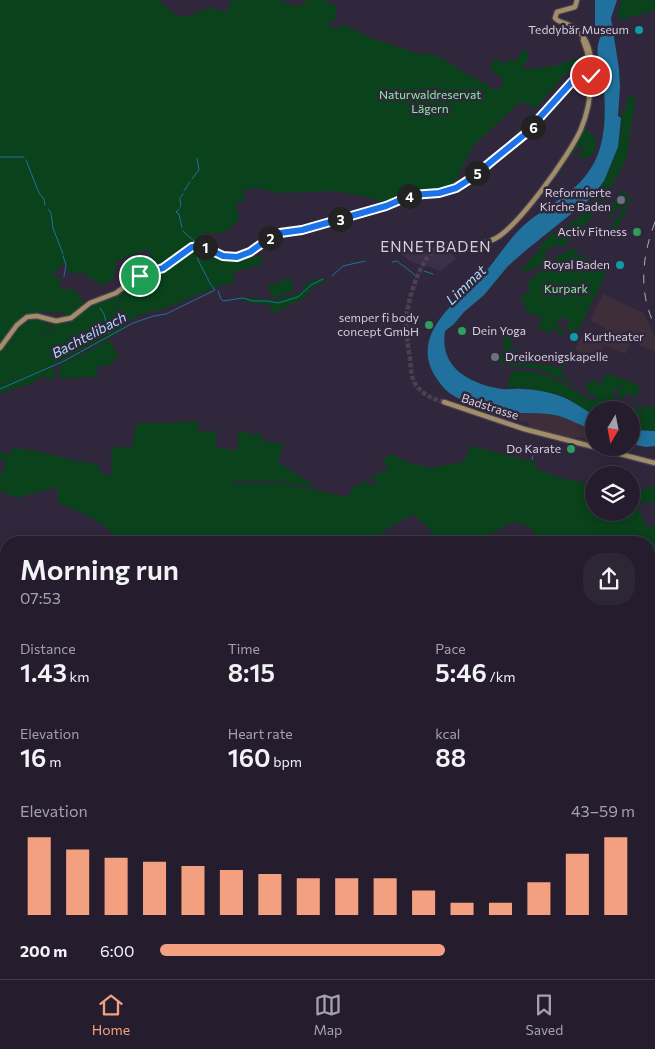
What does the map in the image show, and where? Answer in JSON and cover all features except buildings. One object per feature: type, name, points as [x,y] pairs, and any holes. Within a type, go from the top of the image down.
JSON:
[{"type":"main road","points":[[577,0],[575,7],[557,12],[555,18],[573,27],[582,36],[590,49],[588,68]]},
{"type":"main road","points":[[494,240],[508,230],[537,196],[581,131],[588,108],[591,88],[588,53],[582,36]]},
{"type":"main road","points":[[0,348],[17,325],[27,317],[37,316],[56,321],[71,318],[90,303],[116,293],[137,277],[163,268],[192,247],[202,246],[223,256],[237,257],[250,252],[280,233],[302,230],[386,206],[412,195],[439,193],[456,188],[470,179],[524,135],[579,74],[588,68]]},
{"type":"main road","name":"Badstrasse","points":[[445,403],[528,430],[585,444]]},
{"type":"main road","name":"Badstrasse","points":[[629,456],[655,463]]},
{"type":"shaded area","points":[[443,244],[456,259],[441,271],[409,261],[398,251],[399,247],[418,246],[422,254]]},
{"type":"shaded area","points":[[603,294],[644,313],[655,337],[655,352],[632,342],[625,354],[604,345],[596,363],[575,350],[582,335],[599,342],[605,328],[590,320]]},
{"type":"shaded area","points":[[551,408],[585,425],[585,439],[565,437],[528,428],[529,422],[499,418],[502,410],[524,413]]},
{"type":"green space","name":"Naturwaldreservat Lägern","points":[[0,0],[158,0],[178,17],[188,16],[209,8],[227,12],[231,0],[279,0],[295,6],[302,5],[308,0],[323,0],[336,6],[336,20],[330,21],[328,26],[338,29],[342,24],[369,37],[421,55],[424,53],[442,58],[466,74],[479,79],[479,82],[488,84],[489,89],[500,89],[502,87],[503,79],[489,68],[496,59],[503,64],[509,59],[515,62],[519,57],[520,51],[528,51],[528,59],[521,69],[532,69],[560,65],[561,62],[568,62],[581,56],[536,108],[520,102],[473,146],[453,185],[397,196],[384,203],[368,197],[333,191],[280,193],[258,188],[232,192],[243,191],[245,201],[236,203],[239,220],[223,232],[216,234],[204,232],[202,243],[218,251],[228,253],[245,251],[250,258],[265,255],[261,259],[261,265],[233,272],[234,283],[219,286],[156,312],[155,309],[127,321],[118,307],[127,286],[131,282],[158,273],[148,249],[116,261],[114,278],[106,284],[100,285],[84,273],[68,273],[68,265],[63,264],[52,274],[61,280],[59,289],[75,290],[84,304],[68,317],[62,312],[41,311],[39,319],[54,330],[39,336],[40,341],[40,336],[56,330],[41,319],[60,324],[68,321],[96,302],[113,298],[123,291],[117,307],[125,326],[112,336],[52,366],[57,375],[48,381],[45,375],[30,384],[0,393],[0,385],[25,373],[0,384]]},
{"type":"green space","points":[[622,0],[655,0],[655,10],[621,20],[617,14]]},
{"type":"green space","points":[[635,96],[626,160],[601,205],[580,231],[561,248],[557,244],[551,249],[550,247],[544,253],[548,258],[536,269],[534,266],[528,272],[526,270],[523,272],[520,269],[524,265],[526,266],[529,260],[542,249],[539,246],[553,233],[564,230],[568,224],[574,220],[576,221],[595,196],[615,157],[619,142],[622,110],[626,110],[627,97]]},
{"type":"green space","points":[[586,123],[586,130],[595,137],[593,154],[587,158],[578,157],[584,148],[580,145],[559,171],[563,174],[561,176],[557,171],[577,141]]},
{"type":"green space","points":[[620,190],[633,199],[628,203],[617,229],[610,227],[615,220],[618,221],[617,217],[623,210],[618,207],[611,217],[609,216],[609,206],[614,201],[622,207],[628,200],[618,192]]},
{"type":"green space","name":"Kurpark","points":[[573,248],[577,249],[575,253],[607,268],[606,273],[578,331],[574,330],[572,333],[569,331],[567,327],[570,322],[565,318],[561,318],[556,322],[558,326],[562,327],[563,336],[560,335],[555,327],[553,327],[550,334],[537,327],[542,319],[534,314],[531,315],[525,309],[524,303],[519,300],[530,289],[526,283],[559,256]]},
{"type":"green space","points":[[290,278],[294,290],[272,298],[268,286]]},
{"type":"green space","points":[[325,278],[326,281],[315,286],[303,299],[271,314],[271,305],[252,303],[239,299],[240,297],[275,300],[302,292],[307,282]]},
{"type":"green space","points":[[502,338],[512,339],[510,347],[524,358],[529,361],[538,359],[539,364],[546,367],[548,363],[558,369],[565,357],[567,358],[561,373],[562,376],[583,390],[539,369],[497,362],[504,348]]},
{"type":"green space","points":[[110,340],[119,357],[113,360],[114,363],[97,366],[97,376],[60,379],[60,365]]},
{"type":"green space","points":[[512,371],[538,372],[538,376],[539,373],[548,376],[593,401],[585,401],[585,410],[560,395],[507,386]]},
{"type":"green space","points":[[606,373],[639,385],[637,397],[625,393],[624,399],[618,398],[620,391],[615,391],[617,387],[620,385],[623,387],[622,385],[626,384],[619,384],[615,388],[611,401],[607,399],[606,401],[596,401],[597,398],[588,393],[586,385],[593,380],[602,384]]},
{"type":"green space","points":[[640,404],[647,407],[654,408],[655,406],[655,431],[640,430],[640,411],[644,412]]},
{"type":"green space","points":[[197,421],[199,432],[216,431],[216,447],[237,451],[239,430],[253,435],[261,433],[263,441],[283,444],[278,462],[317,488],[278,481],[236,481],[233,484],[281,483],[347,497],[355,486],[367,481],[370,485],[376,484],[377,481],[375,479],[368,480],[389,468],[382,461],[391,454],[407,462],[429,468],[464,462],[471,446],[535,462],[536,469],[564,479],[585,482],[585,521],[640,521],[640,513],[644,519],[644,523],[651,528],[655,523],[655,536],[624,536],[623,534],[620,536],[531,536],[535,533],[530,527],[513,522],[487,536],[430,536],[432,531],[413,514],[385,530],[379,536],[114,536],[100,523],[58,503],[58,487],[16,498],[0,491],[0,475],[4,472],[5,461],[0,460],[0,453],[11,455],[12,448],[37,451],[77,461],[79,462],[79,469],[81,461],[97,464],[102,474],[114,475],[111,467],[112,447],[116,445],[118,448],[120,446],[120,449],[123,447],[132,448],[136,423]]},
{"type":"green space","points":[[648,487],[655,487],[655,502],[640,503],[640,492]]},
{"type":"water","name":"Limmat","points":[[595,0],[617,0],[611,18],[619,69],[618,116],[621,118],[618,147],[604,181],[591,198],[508,266],[484,295],[445,331],[444,344],[452,364],[468,378],[490,387],[536,390],[564,398],[585,409],[585,426],[555,415],[501,411],[463,401],[447,391],[435,376],[428,360],[428,345],[433,331],[452,304],[487,270],[515,234],[529,221],[576,186],[596,160],[604,131],[605,101],[598,56],[601,36],[595,26]]},
{"type":"water","points":[[640,430],[655,431],[655,446],[640,446]]},
{"type":"waterway","points":[[0,157],[24,157]]},
{"type":"waterway","points":[[192,179],[199,170],[197,158]]},
{"type":"waterway","points":[[26,160],[45,205]]},
{"type":"waterway","points":[[184,191],[190,182]]},
{"type":"waterway","points":[[180,198],[183,194]]},
{"type":"waterway","points":[[180,199],[180,207]]},
{"type":"waterway","points":[[48,209],[51,213],[53,228],[63,254]]},
{"type":"waterway","points":[[179,209],[176,212],[179,214],[182,228]]},
{"type":"waterway","points":[[183,231],[196,243]]},
{"type":"waterway","points":[[197,250],[198,260],[211,285]]},
{"type":"waterway","points":[[63,256],[66,265],[64,276]]},
{"type":"waterway","name":"Bachtelibach","points":[[332,276],[343,266],[365,261]]},
{"type":"waterway","name":"Bachtelibach","points":[[392,262],[397,261],[415,275]]},
{"type":"waterway","name":"Bachtelibach","points":[[424,271],[433,274]]},
{"type":"waterway","name":"Bachtelibach","points":[[218,291],[223,301],[243,298],[253,301],[278,303],[298,297],[311,285],[323,279]]},
{"type":"waterway","name":"Bachtelibach","points":[[0,389],[64,361],[133,323],[166,314],[215,290],[212,286]]},
{"type":"waterway","points":[[100,308],[104,314],[109,333]]},
{"type":"waterway","points":[[532,460],[534,447]]},
{"type":"tunnel","points":[[444,402],[425,394],[413,379],[406,326],[411,294],[423,264],[433,251],[440,246],[492,240]]},
{"type":"railway","points":[[655,222],[647,248],[644,274],[646,300],[655,326]]},
{"type":"place","name":"Teddybär Museum","points":[[639,30]]},
{"type":"place","name":"Reformierte Kirche Baden","points":[[621,200]]},
{"type":"place","name":"Activ Fitness","points":[[637,232]]},
{"type":"place","name":"Royal Baden","points":[[620,265]]},
{"type":"place","name":"semper fi body concept GmbH","points":[[429,325]]},
{"type":"place","name":"Dein Yoga","points":[[462,331]]},
{"type":"place","name":"Kurtheater","points":[[574,337]]},
{"type":"place","name":"Dreikoenigskapelle","points":[[495,357]]},
{"type":"place","name":"Do Karate","points":[[571,449]]},
{"type":"district","name":"ENNETBADEN","points":[[436,247]]},
{"type":"route","points":[[140,276],[163,268],[192,247],[202,246],[232,258],[242,256],[254,250],[267,239],[280,233],[302,230],[386,206],[412,195],[439,193],[456,188],[464,184],[532,128],[579,74],[590,72],[591,76]]}]
